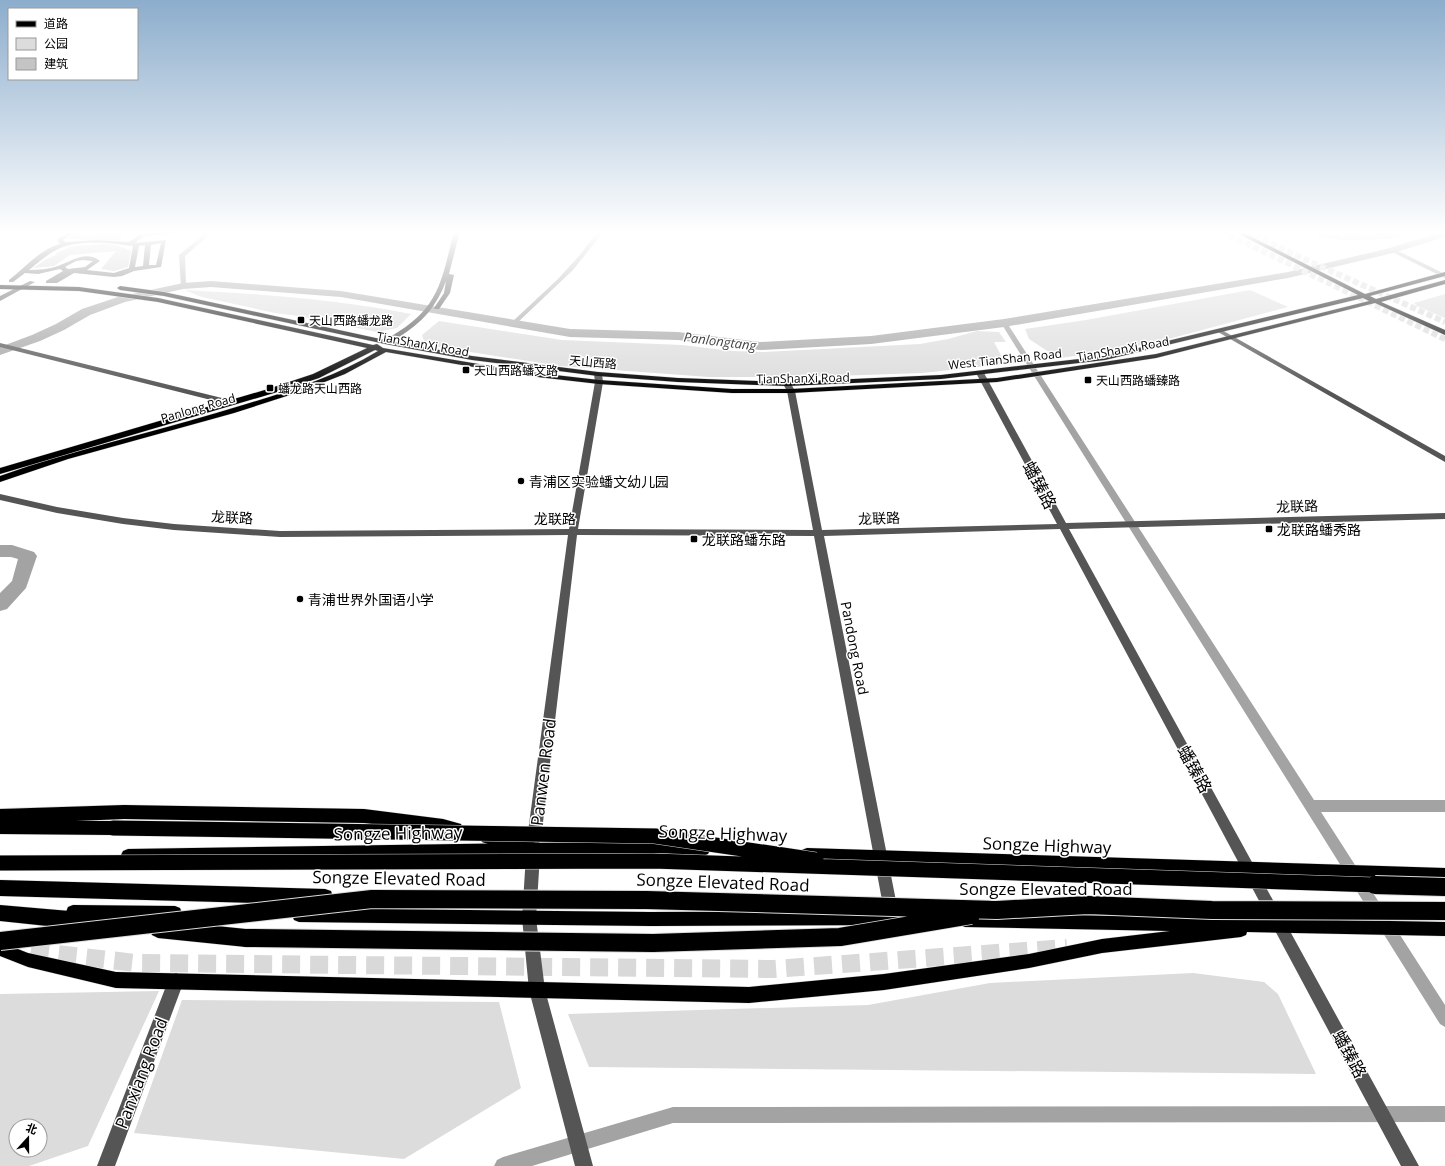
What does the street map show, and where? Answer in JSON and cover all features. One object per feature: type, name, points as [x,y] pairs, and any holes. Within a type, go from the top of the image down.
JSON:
[{"type":"highway","points":[[0,816],[124,812],[364,816],[443,826],[533,849]]},
{"type":"highway","points":[[0,827],[655,836],[877,863]]},
{"type":"highway","name":"Songze Elevated Road","points":[[0,863],[654,861],[877,863],[1445,887]]},
{"type":"highway","name":"Songze Elevated Road","points":[[0,888],[372,898],[646,900],[997,910],[1088,905],[1212,910],[1445,911]]},
{"type":"highway","points":[[0,941],[372,898]]},
{"type":"highway","points":[[0,912],[246,938],[653,943],[840,937],[997,910]]},
{"type":"main road","points":[[88,285],[164,294],[385,346]]},
{"type":"main road","points":[[1347,285],[1364,296],[1380,300],[1445,328]]},
{"type":"main road","points":[[1354,285],[1372,293],[1380,300],[1445,333]]},
{"type":"main road","name":"West TianShan Road","points":[[982,377],[1017,369],[1105,358],[1364,296],[1400,285]]},
{"type":"main road","name":"TianShanXi Road","points":[[0,287],[23,286],[79,289],[158,300],[375,348],[385,346],[520,373],[598,378],[732,390],[1051,373],[1156,356],[1232,338],[1433,285]]},
{"type":"main road","name":"Panlong Road","points":[[0,479],[224,414],[285,394],[338,375],[385,346],[395,343]]},
{"type":"main road","name":"天山西路","points":[[395,343],[472,358],[598,378]]},
{"type":"main road","name":"Panlong Road","points":[[0,471],[316,376],[375,348]]},
{"type":"main road","name":"Songze Highway","points":[[0,857],[656,847],[877,863],[1250,869],[1445,875]]},
{"type":"main road","points":[[0,912],[650,919],[892,918],[1445,929]]},
{"type":"main road","points":[[0,949],[28,960],[116,980],[748,995],[884,982],[1029,961],[1102,946],[1281,926]]},
{"type":"street","points":[[439,299],[443,285]]},
{"type":"street","points":[[395,343],[422,321],[439,299],[447,293],[449,285]]},
{"type":"street","points":[[0,300],[23,286]]},
{"type":"street","points":[[385,346],[422,321]]},
{"type":"street","points":[[1220,331],[1445,459]]},
{"type":"street","points":[[0,345],[230,402]]},
{"type":"street","name":"蟠臻路","points":[[982,377],[1062,527],[1250,869],[1408,1162]]},
{"type":"street","name":"Panwen Road","points":[[584,1166],[537,990],[529,918],[533,849],[573,532],[598,378]]},
{"type":"street","name":"Pandong Road","points":[[789,388],[877,863],[892,918]]},
{"type":"street","name":"龙联路","points":[[0,497],[58,510],[123,521],[174,527],[280,534],[573,532],[817,534],[1445,516]]},
{"type":"street","name":"Panxiang Road","points":[[106,1166],[176,981]]},
{"type":"green space","points":[[184,290],[269,295],[355,304],[411,314],[397,328],[377,332],[298,316],[275,313],[202,297]]},
{"type":"green space","points":[[1250,290],[1288,307],[1161,341],[1041,361],[1033,357],[1049,352],[1029,339],[1025,329],[1086,320]]},
{"type":"green space","points":[[1445,294],[1445,318],[1417,306],[1414,303]]},
{"type":"green space","points":[[439,321],[562,340],[682,345],[732,351],[764,352],[920,344],[948,339],[977,331],[999,332],[1006,342],[994,342],[1004,361],[1013,359],[1016,363],[922,373],[805,377],[709,377],[560,366],[439,347],[424,341],[422,335]]},
{"type":"green space","points":[[1193,973],[1264,982],[1278,994],[1316,1074],[589,1067],[568,1014],[868,1005],[990,983]]},
{"type":"green space","points":[[159,991],[88,1146],[29,1166],[0,1166],[0,994]]},
{"type":"green space","points":[[182,1000],[499,1002],[521,1088],[404,1159],[134,1133]]},
{"type":"waterway","name":"Panlongtang","points":[[0,351],[36,338],[60,327],[86,312],[122,299],[191,285]]},
{"type":"waterway","name":"Panlongtang","points":[[229,285],[341,294],[570,333],[678,336],[760,346],[871,340],[1004,323],[1230,285]]},
{"type":"waterway","points":[[514,323],[555,285]]},
{"type":"waterway","points":[[1004,323],[1310,806]]},
{"type":"waterway","name":"Panlongtang","points":[[0,551],[12,551],[28,556],[20,584],[0,604]]},
{"type":"waterway","points":[[1310,806],[1445,806]]},
{"type":"waterway","points":[[1310,806],[1445,1019]]},
{"type":"waterway","points":[[503,1166],[673,1115],[1445,1114]]},
{"type":"tunnel","points":[[1334,285],[1445,339]]},
{"type":"tunnel","points":[[1363,285],[1445,322]]},
{"type":"tunnel","points":[[3,948],[136,963],[774,969],[1067,948]]},
{"type":"place","name":"天山西路蟠龙路","points":[[301,320]]},
{"type":"place","name":"天山西路蟠文路","points":[[466,370]]},
{"type":"place","name":"天山西路蟠臻路","points":[[1088,380]]},
{"type":"place","name":"蟠龙路天山西路","points":[[270,388]]},
{"type":"place","name":"青浦区实验蟠文幼儿园","points":[[521,481]]},
{"type":"place","name":"龙联路蟠秀路","points":[[1269,529]]},
{"type":"place","name":"龙联路蟠东路","points":[[694,539]]},
{"type":"place","name":"青浦世界外国语小学","points":[[300,599]]}]
